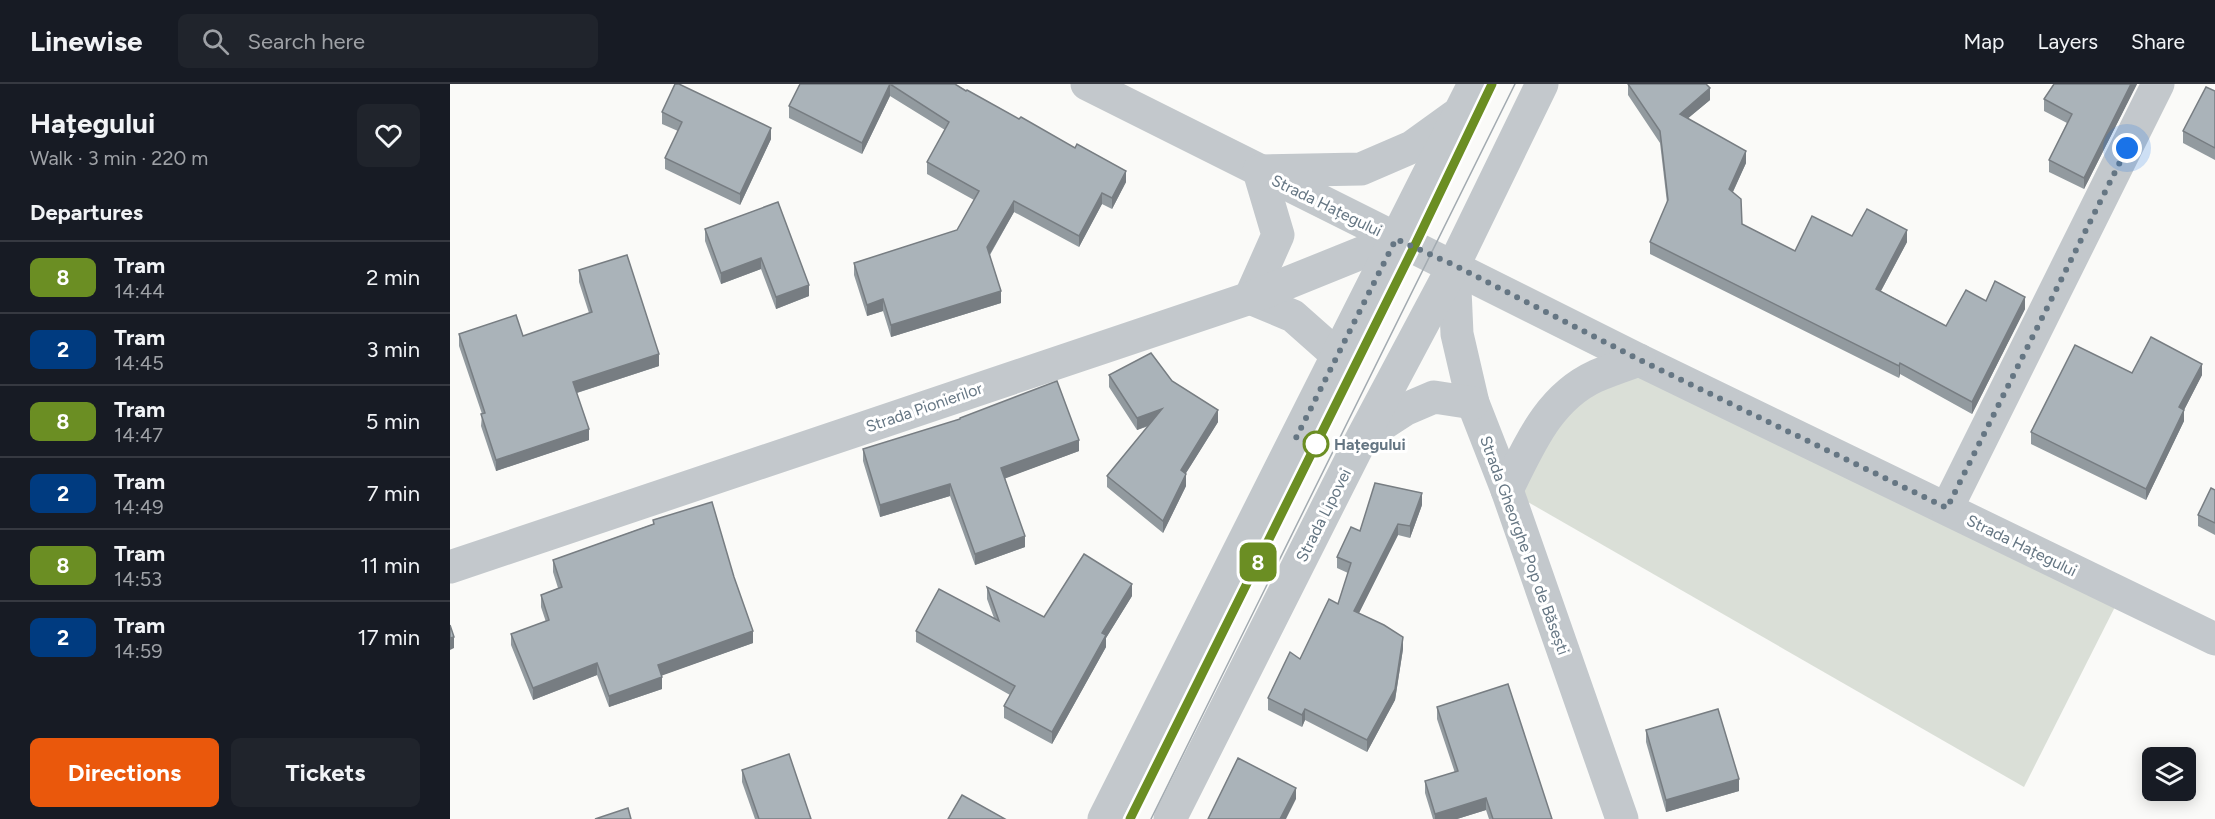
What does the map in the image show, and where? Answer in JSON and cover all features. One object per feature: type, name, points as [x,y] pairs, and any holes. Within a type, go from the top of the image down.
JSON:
[{"type":"street","name":"Strada Hațegului","points":[[1087,84],[1258,171],[1454,265],[1640,360],[2215,639]]},
{"type":"street","points":[[1104,819],[1474,84]]},
{"type":"street","name":"Strada Lipovei","points":[[1170,819],[1362,438],[1454,265],[1542,84]]},
{"type":"street","points":[[1947,508],[2158,84]]},
{"type":"street","points":[[1337,355],[1293,316],[1251,298],[1278,235],[1258,171],[1361,169],[1412,147],[1459,114]]},
{"type":"street","name":"Strada Pionierilor","points":[[450,567],[1251,298],[1396,239]]},
{"type":"street","name":"Strada Gheorghe Pop de Băsești","points":[[1454,265],[1457,334],[1473,403],[1507,490],[1622,819]]},
{"type":"street","points":[[1507,490],[1540,425],[1570,392],[1595,377],[1640,360]]},
{"type":"street","points":[[1362,438],[1406,409],[1434,397],[1473,403]]},
{"type":"shaded area","points":[[1639,360],[2122,593],[2024,787],[1507,490],[1540,425]]},
{"type":"building","points":[[675,84],[771,128],[740,194],[665,158],[682,122],[662,112]]},
{"type":"building","points":[[800,84],[890,84],[862,143],[789,106]]},
{"type":"building","points":[[890,84],[955,84],[1019,119],[1021,117],[1075,148],[1077,144],[1126,171],[1112,198],[1102,193],[1079,236],[1014,201],[987,247],[1001,291],[891,325],[883,299],[867,305],[854,263],[957,230],[979,191],[927,162],[949,122]]},
{"type":"building","points":[[1628,84],[1706,84],[1710,88],[1680,114],[1746,151],[1729,189],[1741,199],[1742,224],[1795,251],[1812,216],[1852,236],[1867,209],[1907,230],[1876,289],[1946,326],[1966,290],[1986,301],[1995,281],[2025,297],[1972,402],[1900,363],[1899,366],[1650,242],[1668,200],[1660,131]]},
{"type":"building","points":[[2054,84],[2131,84],[2084,178],[2049,160],[2072,114],[2044,99]]},
{"type":"building","points":[[2206,87],[2215,91],[2215,148],[2183,131]]},
{"type":"building","points":[[778,202],[809,285],[776,297],[761,258],[721,273],[705,229]]},
{"type":"building","points":[[627,255],[659,354],[573,382],[589,429],[496,460],[481,414],[485,413],[459,334],[516,315],[523,336],[592,312],[579,270]]},
{"type":"building","points":[[2151,337],[2202,364],[2179,407],[2184,410],[2146,489],[2031,432],[2075,345],[2132,373]]},
{"type":"building","points":[[1151,353],[1172,381],[1218,410],[1181,470],[1186,474],[1163,521],[1107,476],[1162,409],[1137,418],[1109,375]]},
{"type":"building","points":[[1057,381],[1079,440],[1001,468],[1025,536],[975,554],[950,484],[880,505],[863,449],[960,419]]},
{"type":"building","points":[[1375,483],[1422,493],[1410,526],[1398,524],[1354,611],[1403,637],[1395,689],[1367,740],[1305,709],[1302,715],[1268,698],[1290,652],[1300,659],[1329,599],[1338,604],[1351,563],[1337,557],[1351,527],[1360,531]]},
{"type":"building","points":[[2211,488],[2215,490],[2215,523],[2198,515]]},
{"type":"building","points":[[712,502],[753,631],[658,665],[662,677],[609,696],[597,663],[533,688],[511,634],[549,620],[541,595],[562,587],[553,560],[654,524],[653,520]]},
{"type":"building","points":[[1084,554],[1132,584],[1102,633],[1106,635],[1052,732],[1004,706],[1015,686],[916,631],[939,589],[999,621],[987,587],[1044,617]]},
{"type":"building","points":[[450,625],[454,637],[450,638]]},
{"type":"building","points":[[1508,684],[1552,819],[1493,819],[1486,798],[1435,814],[1425,781],[1458,771],[1437,707]]},
{"type":"building","points":[[1718,709],[1739,779],[1666,800],[1646,730]]},
{"type":"building","points":[[789,754],[811,819],[759,819],[742,770]]},
{"type":"building","points":[[1238,758],[1296,788],[1280,819],[1208,819]]},
{"type":"building","points":[[962,795],[1005,819],[948,819]]},
{"type":"building","points":[[628,808],[631,819],[595,819]]},
{"type":"tram line","points":[[1130,819],[1414,247],[1492,84]]},
{"type":"tram line","name":"8","points":[[1130,819],[1414,247],[1492,84]]},
{"type":"tram line","points":[[1151,819],[1515,84]]},
{"type":"place","name":"Hațegului","points":[[1316,444]]},
{"type":"route","points":[[1316,444],[1296,438],[1396,239],[1454,265],[1640,360],[1947,508],[2127,148]]}]
